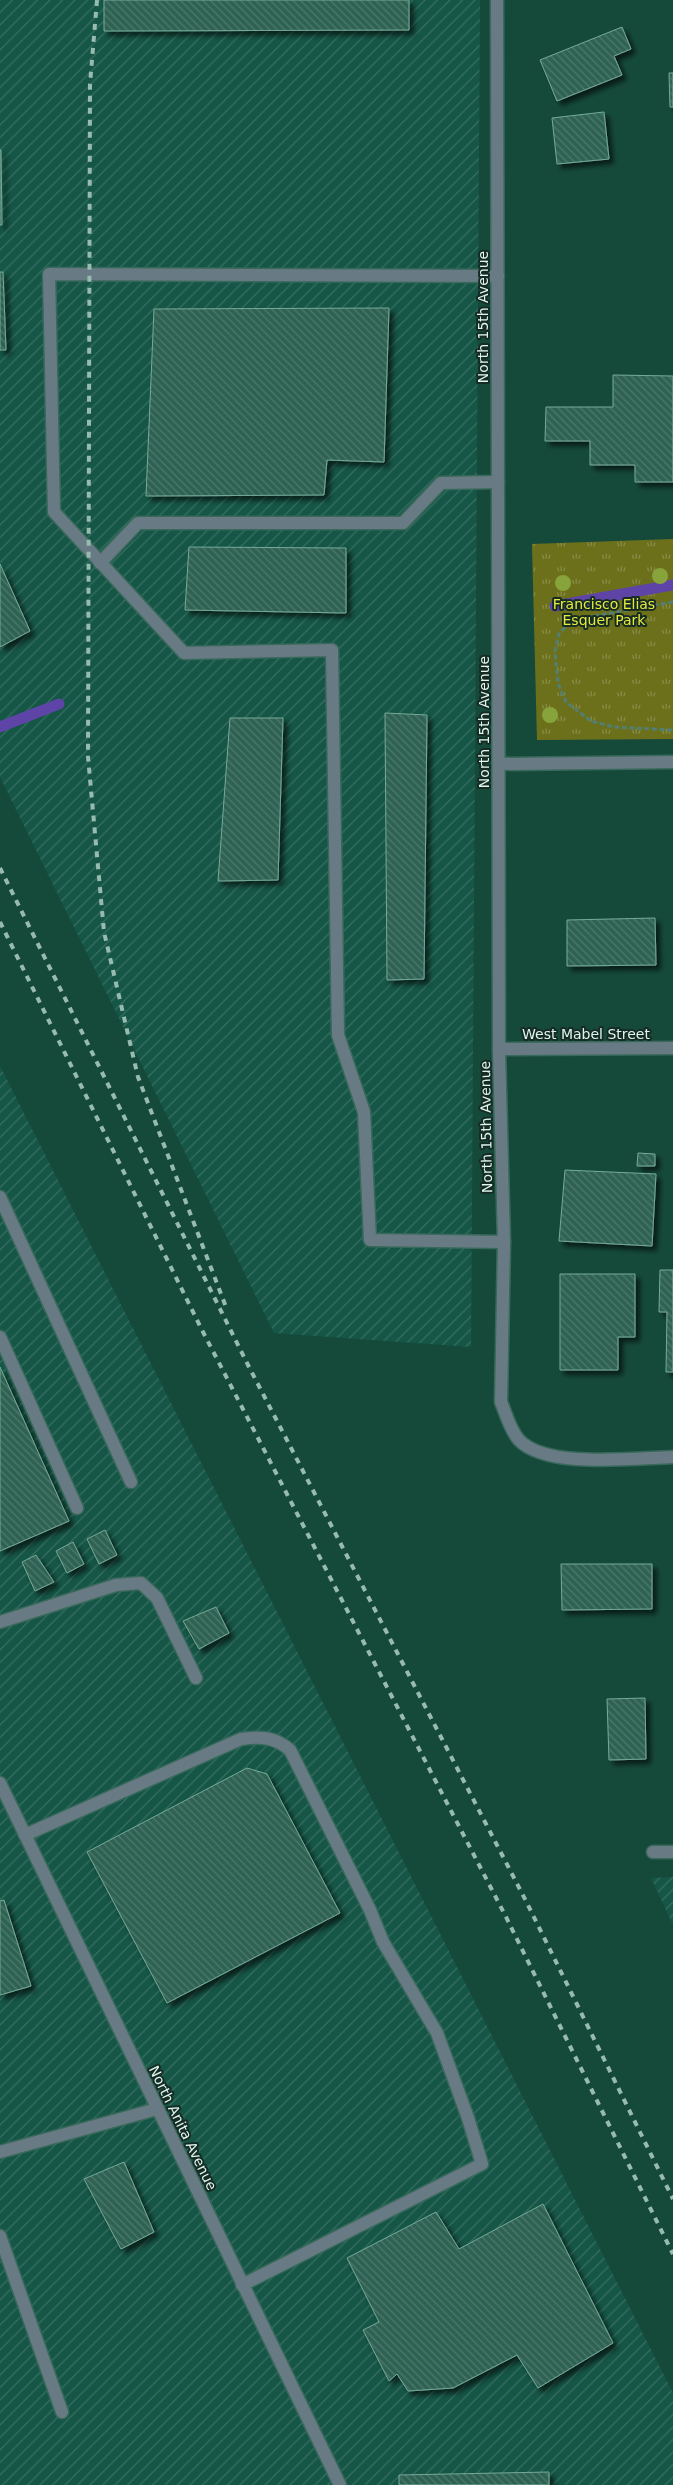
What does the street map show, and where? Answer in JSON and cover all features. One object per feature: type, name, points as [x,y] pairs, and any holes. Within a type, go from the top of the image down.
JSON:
[{"type":"street","name":"North 15th Avenue","points":[[497,0],[499,1049],[504,1242],[501,1402],[508,1422],[519,1440],[536,1452],[554,1457],[578,1459],[673,1457]]},
{"type":"street","points":[[498,276],[49,274],[54,512],[184,653],[332,650],[338,1035],[364,1112],[370,1240],[504,1242]]},
{"type":"street","points":[[100,563],[138,523],[404,523],[441,483],[498,482]]},
{"type":"street","points":[[499,764],[673,762]]},
{"type":"street","name":"West Mabel Street","points":[[499,1049],[673,1048]]},
{"type":"street","points":[[0,1197],[131,1482]]},
{"type":"street","points":[[0,1337],[77,1508]]},
{"type":"street","points":[[0,1622],[116,1585],[141,1583],[157,1598],[196,1678]]},
{"type":"street","points":[[25,1835],[241,1739],[258,1736],[281,1742],[290,1750],[370,1910],[382,1942],[437,2033],[468,2118],[482,2164],[242,2285]]},
{"type":"street","name":"North Anita Avenue","points":[[0,1782],[340,2485]]},
{"type":"street","points":[[653,1852],[673,1852]]},
{"type":"street","points":[[0,2152],[157,2110]]},
{"type":"street","points":[[0,2236],[62,2412]]},
{"type":"path","points":[[673,602],[619,610],[572,620],[559,634],[555,651],[558,683],[566,702],[591,721],[614,727],[673,730]]},
{"type":"shaded area","points":[[0,0],[480,0],[471,1347],[274,1333],[0,777]]},
{"type":"shaded area","points":[[0,1066],[673,2393],[673,2485],[0,2485]]},
{"type":"shaded area","points":[[673,1877],[673,1925],[651,1878]]},
{"type":"green space","name":"Francisco Elias Esquer Park","points":[[673,539],[673,739],[537,740],[532,544]]},
{"type":"building","points":[[104,0],[409,0],[409,30],[104,31]]},
{"type":"building","points":[[622,27],[631,49],[614,56],[622,75],[557,101],[540,60]]},
{"type":"building","points":[[669,73],[673,73],[673,107],[670,107]]},
{"type":"building","points":[[604,112],[609,159],[557,164],[552,118]]},
{"type":"building","points":[[1,150],[2,225],[0,225]]},
{"type":"building","points":[[0,272],[3,272],[6,350],[0,350]]},
{"type":"building","points":[[389,308],[384,462],[327,460],[324,495],[146,496],[154,309]]},
{"type":"building","points":[[613,375],[673,376],[673,482],[635,482],[635,465],[590,465],[590,441],[545,441],[546,407],[613,407]]},
{"type":"building","points":[[189,547],[346,548],[346,613],[185,610]]},
{"type":"building","points":[[0,564],[30,631],[0,647]]},
{"type":"building","points":[[385,713],[427,715],[424,979],[387,980]]},
{"type":"building","points":[[230,718],[283,718],[278,880],[218,881]]},
{"type":"building","points":[[655,918],[656,965],[567,966],[567,920]]},
{"type":"building","points":[[638,1153],[655,1154],[655,1166],[637,1166]]},
{"type":"building","points":[[565,1170],[656,1174],[652,1246],[559,1241]]},
{"type":"building","points":[[660,1270],[673,1270],[673,1372],[666,1372],[667,1312],[659,1312]]},
{"type":"building","points":[[560,1274],[635,1274],[635,1337],[618,1337],[618,1370],[560,1370]]},
{"type":"building","points":[[0,1367],[69,1521],[0,1551]]},
{"type":"building","points":[[105,1530],[117,1555],[99,1564],[87,1539]]},
{"type":"building","points":[[73,1542],[84,1564],[67,1573],[56,1551]]},
{"type":"building","points":[[36,1555],[54,1582],[35,1591],[22,1562]]},
{"type":"building","points":[[561,1564],[652,1564],[652,1609],[562,1610]]},
{"type":"building","points":[[216,1607],[229,1633],[199,1649],[183,1621]]},
{"type":"building","points":[[645,1698],[646,1759],[609,1760],[607,1699]]},
{"type":"building","points":[[247,1768],[267,1774],[340,1913],[167,2003],[87,1852]]},
{"type":"building","points":[[4,1900],[31,1986],[0,1995],[0,1901]]},
{"type":"building","points":[[124,2162],[154,2232],[121,2249],[84,2179]]},
{"type":"building","points":[[543,2204],[613,2343],[538,2388],[517,2355],[453,2388],[408,2391],[397,2374],[389,2381],[363,2330],[379,2322],[347,2258],[436,2212],[459,2249]]},
{"type":"building","points":[[549,2472],[549,2485],[399,2485],[399,2475]]},
{"type":"waterway","points":[[555,606],[673,585]]},
{"type":"waterway","points":[[0,727],[59,704]]},
{"type":"railway","points":[[97,0],[90,84],[88,757],[104,932],[138,1077],[226,1307]]},
{"type":"railway","points":[[0,868],[248,1365],[526,1901],[673,2199]]},
{"type":"railway","points":[[0,922],[202,1330],[505,1915],[673,2254]]}]
